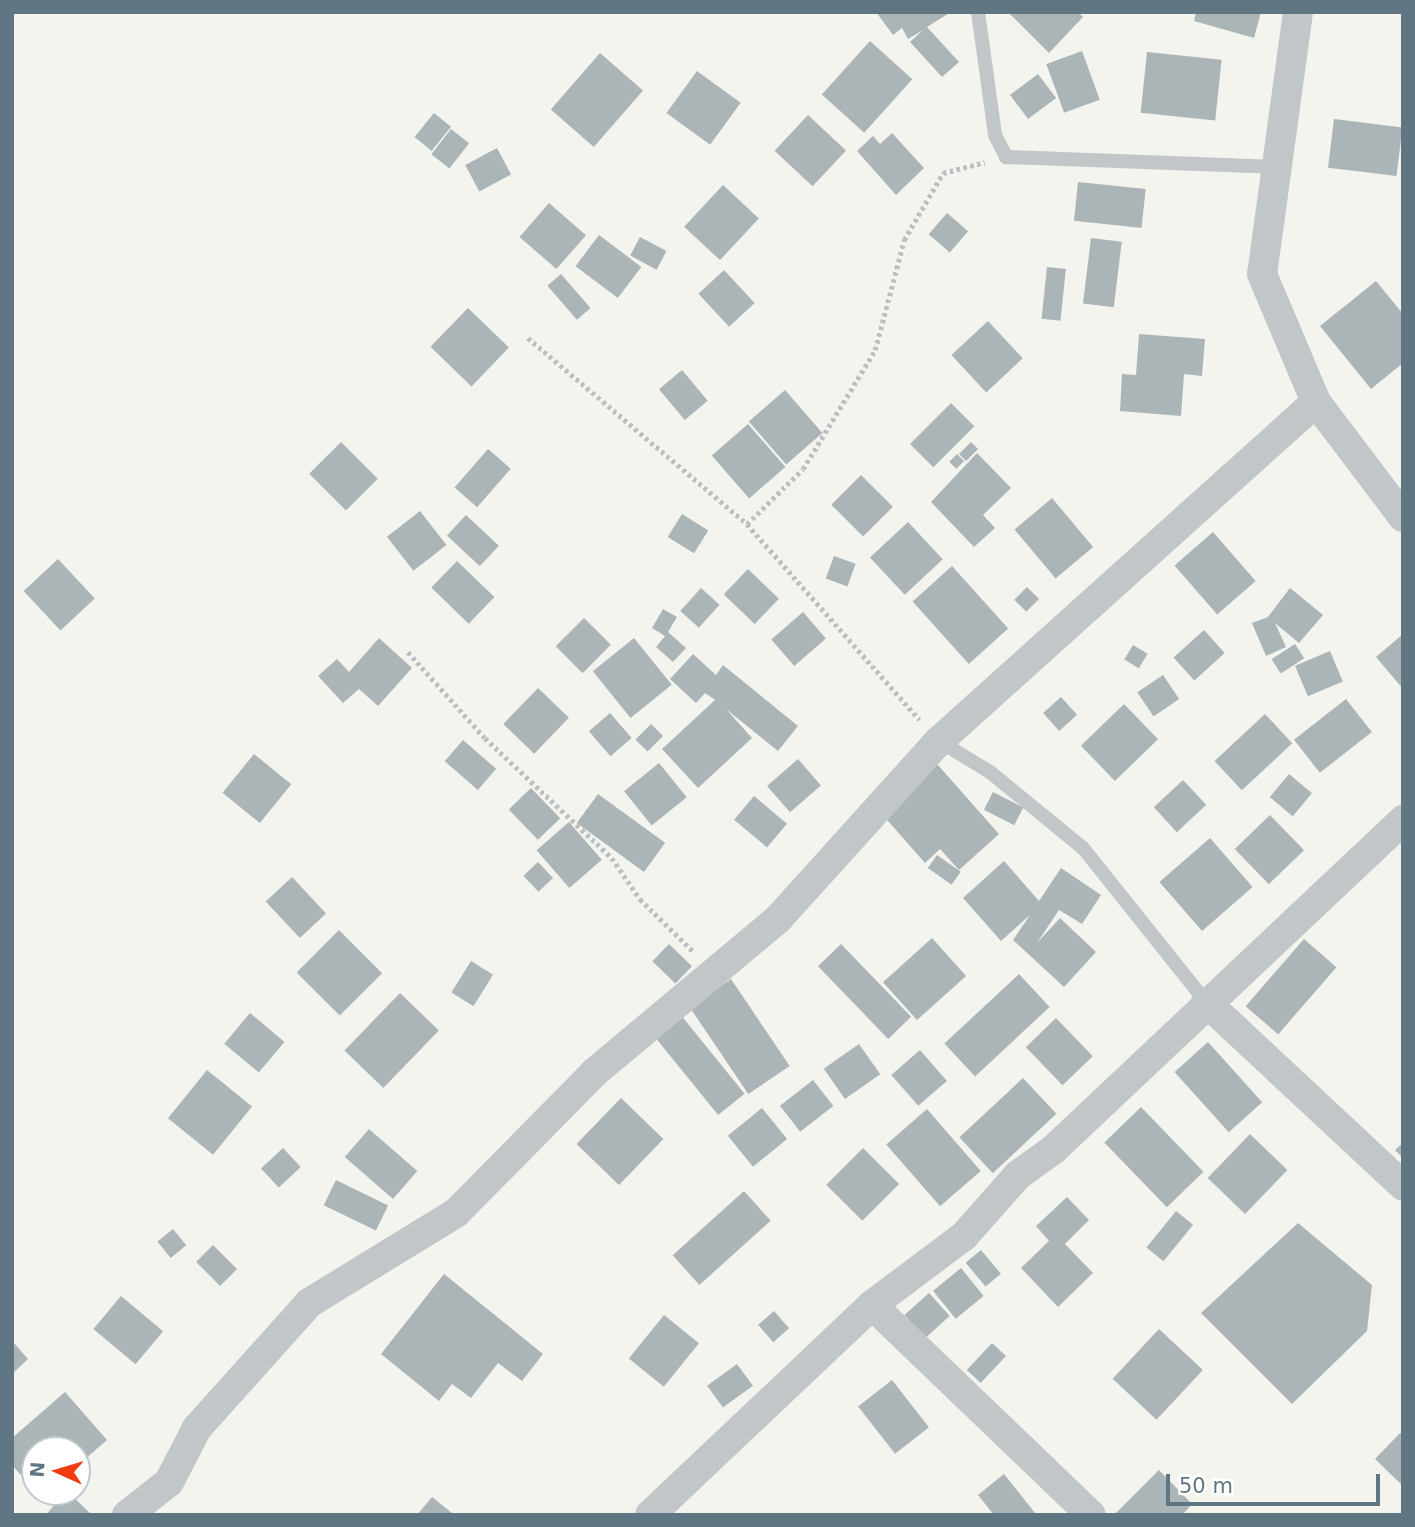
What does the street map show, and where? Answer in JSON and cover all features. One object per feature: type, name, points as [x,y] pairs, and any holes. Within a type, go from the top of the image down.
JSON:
[{"type":"street","points":[[1298,12],[1274,167],[1262,274],[1316,402],[1403,517]]},
{"type":"street","points":[[127,1515],[169,1482],[197,1428],[309,1303],[456,1213],[595,1072],[717,973],[778,919],[939,741],[1316,402]]},
{"type":"street","points":[[650,1515],[872,1305],[964,1236],[1017,1175],[1054,1149],[1206,1002],[1403,820]]},
{"type":"street","points":[[1206,1002],[1403,1186]]},
{"type":"street","points":[[872,1305],[1091,1515]]},
{"type":"lane","points":[[978,12],[995,135],[1006,157],[1274,167]]},
{"type":"lane","points":[[939,741],[990,772],[1083,848],[1206,1002]]},
{"type":"path","points":[[747,524],[803,469],[875,349],[904,240],[943,173],[1006,157]]},
{"type":"path","points":[[528,338],[747,524],[939,741]]},
{"type":"path","points":[[408,652],[717,973]]},
{"type":"building","points":[[876,12],[951,12],[927,27],[959,62],[942,77],[910,42],[923,30],[908,39],[902,28],[893,35]]},
{"type":"building","points":[[1008,12],[1078,12],[1083,17],[1049,53]]},
{"type":"building","points":[[1196,12],[1261,12],[1254,38],[1194,21]]},
{"type":"building","points":[[870,41],[912,79],[864,133],[822,95]]},
{"type":"building","points":[[1082,51],[1100,100],[1064,113],[1046,64]]},
{"type":"building","points":[[1147,52],[1222,60],[1215,121],[1141,113]]},
{"type":"building","points":[[600,53],[643,90],[594,147],[551,110]]},
{"type":"building","points":[[697,71],[741,103],[710,145],[666,113]]},
{"type":"building","points":[[1038,74],[1056,98],[1028,119],[1010,95]]},
{"type":"building","points":[[434,113],[451,127],[432,151],[414,137]]},
{"type":"building","points":[[808,115],[846,150],[813,186],[775,151]]},
{"type":"building","points":[[1334,119],[1402,127],[1397,176],[1328,168]]},
{"type":"building","points":[[451,129],[469,143],[449,168],[431,154]]},
{"type":"building","points":[[892,133],[924,168],[896,195],[857,151],[873,136],[880,144]]},
{"type":"building","points":[[497,148],[511,174],[479,191],[465,165]]},
{"type":"building","points":[[1078,182],[1146,189],[1142,228],[1074,221]]},
{"type":"building","points":[[723,185],[759,218],[720,260],[684,227]]},
{"type":"building","points":[[549,203],[586,235],[556,269],[519,237]]},
{"type":"building","points":[[947,213],[968,231],[950,253],[929,234]]},
{"type":"building","points":[[599,235],[641,267],[618,298],[576,266]]},
{"type":"building","points":[[640,237],[666,251],[657,270],[630,256]]},
{"type":"building","points":[[1091,238],[1122,242],[1114,307],[1083,304]]},
{"type":"building","points":[[1047,267],[1066,269],[1060,321],[1042,319]]},
{"type":"building","points":[[724,270],[755,303],[729,327],[698,294]]},
{"type":"building","points":[[561,274],[591,308],[577,320],[547,286]]},
{"type":"building","points":[[1376,281],[1403,314],[1403,363],[1371,389],[1320,326]]},
{"type":"building","points":[[468,308],[509,348],[471,386],[430,347]]},
{"type":"building","points":[[988,321],[1023,358],[986,392],[951,355]]},
{"type":"building","points":[[1139,334],[1205,339],[1202,376],[1184,374],[1181,416],[1120,411],[1122,374],[1136,375]]},
{"type":"building","points":[[682,370],[708,401],[685,420],[659,389]]},
{"type":"building","points":[[785,390],[822,433],[786,465],[749,421]]},
{"type":"building","points":[[951,403],[974,426],[933,467],[910,444]]},
{"type":"building","points":[[748,424],[785,467],[749,499],[712,455]]},
{"type":"building","points":[[341,442],[378,479],[346,511],[309,474]]},
{"type":"building","points":[[971,442],[978,449],[966,461],[959,454]]},
{"type":"building","points":[[488,449],[511,469],[477,507],[455,487]]},
{"type":"building","points":[[977,453],[1011,488],[983,515],[995,528],[974,547],[931,502]]},
{"type":"building","points":[[957,454],[964,461],[956,469],[949,462]]},
{"type":"building","points":[[861,475],[893,507],[863,537],[831,505]]},
{"type":"building","points":[[1052,498],[1093,547],[1056,579],[1014,529]]},
{"type":"building","points":[[420,511],[446,545],[413,571],[387,537]]},
{"type":"building","points":[[682,514],[708,530],[694,553],[668,537]]},
{"type":"building","points":[[466,515],[499,546],[480,566],[447,535]]},
{"type":"building","points":[[908,522],[943,559],[905,595],[870,557]]},
{"type":"building","points":[[1213,532],[1256,581],[1217,615],[1175,565]]},
{"type":"building","points":[[834,556],[856,564],[847,586],[826,579]]},
{"type":"building","points":[[58,559],[95,598],[60,631],[24,591]]},
{"type":"building","points":[[457,561],[494,597],[469,624],[431,588]]},
{"type":"building","points":[[952,566],[1008,628],[969,664],[913,601]]},
{"type":"building","points":[[748,569],[779,599],[755,624],[724,594]]},
{"type":"building","points":[[1027,587],[1039,599],[1026,612],[1014,600]]},
{"type":"building","points":[[701,588],[720,605],[699,628],[680,611]]},
{"type":"building","points":[[1290,588],[1323,615],[1299,643],[1275,623],[1286,647],[1266,656],[1252,623],[1268,617]]},
{"type":"building","points":[[663,609],[677,617],[668,632],[686,648],[673,662],[656,647],[665,636],[652,628]]},
{"type":"building","points":[[803,612],[826,638],[794,666],[771,640]]},
{"type":"building","points":[[584,618],[611,645],[583,673],[556,646]]},
{"type":"building","points":[[1204,630],[1225,653],[1194,680],[1174,657]]},
{"type":"building","points":[[1403,634],[1403,689],[1376,657]]},
{"type":"building","points":[[379,638],[412,668],[378,706],[359,689],[343,703],[318,676],[337,659],[349,672]]},
{"type":"building","points":[[634,638],[672,685],[631,718],[593,671]]},
{"type":"building","points":[[1295,644],[1304,658],[1281,674],[1272,659]]},
{"type":"building","points":[[1133,645],[1148,654],[1139,668],[1124,660]]},
{"type":"building","points":[[1330,651],[1343,681],[1308,696],[1295,666]]},
{"type":"building","points":[[693,654],[716,675],[723,665],[798,726],[778,751],[726,709],[752,738],[698,788],[662,749],[715,700],[705,693],[696,703],[670,679]]},
{"type":"building","points":[[1163,675],[1179,699],[1154,716],[1137,692]]},
{"type":"building","points":[[538,688],[569,718],[534,754],[503,724]]},
{"type":"building","points":[[1061,697],[1077,715],[1059,731],[1043,713]]},
{"type":"building","points":[[1346,699],[1372,732],[1320,773],[1294,740]]},
{"type":"building","points":[[1124,704],[1158,739],[1115,781],[1081,746]]},
{"type":"building","points":[[610,713],[632,738],[611,756],[589,731]]},
{"type":"building","points":[[1265,714],[1292,743],[1242,790],[1215,761]]},
{"type":"building","points":[[651,724],[663,736],[647,752],[635,740]]},
{"type":"building","points":[[463,740],[496,769],[478,790],[445,761]]},
{"type":"building","points":[[254,754],[291,784],[260,823],[223,793]]},
{"type":"building","points":[[798,759],[821,785],[790,812],[767,786]]},
{"type":"building","points":[[659,763],[687,797],[652,826],[624,791]]},
{"type":"building","points":[[937,764],[999,834],[959,870],[940,849],[925,863],[881,813]]},
{"type":"building","points":[[1289,774],[1312,793],[1293,816],[1270,797]]},
{"type":"building","points":[[1183,780],[1206,805],[1177,832],[1154,807]]},
{"type":"building","points":[[531,788],[560,818],[538,840],[509,810]]},
{"type":"building","points":[[993,792],[1023,807],[1014,825],[984,810]]},
{"type":"building","points":[[598,794],[665,843],[644,872],[577,823]]},
{"type":"building","points":[[754,796],[787,824],[767,847],[734,820]]},
{"type":"building","points":[[1270,815],[1304,850],[1269,884],[1235,849]]},
{"type":"building","points":[[569,822],[602,860],[569,888],[537,850]]},
{"type":"building","points":[[1210,838],[1253,887],[1202,931],[1159,882]]},
{"type":"building","points":[[937,855],[961,872],[952,885],[928,868]]},
{"type":"building","points":[[1004,861],[1039,901],[1061,868],[1101,895],[1082,924],[1059,910],[1037,943],[1060,918],[1096,952],[1064,987],[1013,940],[1030,915],[1001,941],[963,898]]},
{"type":"building","points":[[538,862],[553,878],[538,892],[523,876]]},
{"type":"building","points":[[292,877],[326,914],[300,938],[266,902]]},
{"type":"building","points":[[339,930],[382,973],[340,1016],[297,972]]},
{"type":"building","points":[[932,938],[966,976],[917,1020],[883,982]]},
{"type":"building","points":[[1304,939],[1336,967],[1278,1034],[1246,1006]]},
{"type":"building","points":[[669,944],[692,966],[675,983],[652,961]]},
{"type":"building","points":[[841,944],[911,1017],[888,1039],[818,966]]},
{"type":"building","points":[[471,961],[493,975],[473,1006],[451,992]]},
{"type":"building","points":[[1019,974],[1050,1007],[975,1076],[944,1044]]},
{"type":"building","points":[[731,979],[790,1066],[748,1094],[690,1007]]},
{"type":"building","points":[[400,993],[439,1031],[383,1088],[344,1051]]},
{"type":"building","points":[[676,1009],[745,1094],[718,1115],[650,1030]]},
{"type":"building","points":[[250,1013],[284,1042],[259,1073],[224,1044]]},
{"type":"building","points":[[1056,1018],[1093,1056],[1063,1085],[1026,1047]]},
{"type":"building","points":[[1208,1042],[1262,1102],[1229,1132],[1175,1072]]},
{"type":"building","points":[[859,1044],[880,1074],[845,1099],[824,1069]]},
{"type":"building","points":[[920,1050],[947,1081],[918,1106],[891,1075]]},
{"type":"building","points":[[207,1070],[252,1107],[213,1155],[168,1118]]},
{"type":"building","points":[[1023,1078],[1056,1114],[993,1173],[959,1137]]},
{"type":"building","points":[[813,1080],[833,1106],[800,1132],[780,1106]]},
{"type":"building","points":[[621,1098],[663,1139],[619,1185],[577,1144]]},
{"type":"building","points":[[1141,1107],[1204,1172],[1167,1207],[1104,1142]]},
{"type":"building","points":[[762,1108],[787,1139],[753,1167],[728,1136]]},
{"type":"building","points":[[927,1109],[981,1171],[940,1206],[886,1144]]},
{"type":"building","points":[[369,1129],[417,1171],[393,1199],[345,1157]]},
{"type":"building","points":[[1250,1134],[1287,1170],[1245,1214],[1208,1178]]},
{"type":"building","points":[[1403,1143],[1403,1158],[1395,1150]]},
{"type":"building","points":[[283,1148],[301,1167],[279,1187],[261,1168]]},
{"type":"building","points":[[863,1148],[899,1184],[862,1221],[826,1185]]},
{"type":"building","points":[[336,1180],[388,1205],[376,1231],[324,1205]]},
{"type":"building","points":[[744,1191],[771,1221],[699,1285],[673,1255]]},
{"type":"building","points":[[1067,1197],[1089,1220],[1065,1244],[1093,1273],[1058,1307],[1021,1268],[1049,1241],[1036,1226]]},
{"type":"building","points":[[1176,1211],[1193,1225],[1164,1261],[1146,1248]]},
{"type":"building","points":[[1298,1223],[1372,1285],[1367,1331],[1292,1404],[1201,1313]]},
{"type":"building","points":[[173,1229],[186,1245],[171,1258],[157,1242]]},
{"type":"building","points":[[213,1245],[237,1269],[220,1286],[196,1262]]},
{"type":"building","points":[[981,1250],[1001,1274],[986,1287],[966,1263]]},
{"type":"building","points":[[961,1268],[984,1296],[956,1319],[933,1291]]},
{"type":"building","points":[[444,1274],[543,1354],[522,1381],[498,1363],[471,1398],[452,1384],[439,1401],[381,1354]]},
{"type":"building","points":[[929,1293],[950,1316],[925,1338],[904,1315]]},
{"type":"building","points":[[121,1296],[163,1331],[135,1364],[93,1329]]},
{"type":"building","points":[[774,1311],[789,1328],[773,1342],[758,1325]]},
{"type":"building","points":[[664,1315],[699,1343],[664,1387],[629,1359]]},
{"type":"building","points":[[1159,1329],[1203,1370],[1157,1420],[1113,1379]]},
{"type":"building","points":[[14,1343],[28,1359],[12,1374],[12,1345]]},
{"type":"building","points":[[992,1343],[1006,1356],[981,1383],[967,1370]]},
{"type":"building","points":[[737,1364],[753,1386],[723,1408],[707,1386]]},
{"type":"building","points":[[892,1380],[929,1427],[895,1454],[858,1406]]},
{"type":"building","points":[[65,1392],[107,1440],[91,1454],[91,1436],[21,1436],[21,1475],[12,1465],[12,1438]]},
{"type":"building","points":[[1400,1433],[1403,1435],[1403,1486],[1375,1459]]},
{"type":"building","points":[[1159,1470],[1192,1504],[1182,1515],[1114,1515]]},
{"type":"building","points":[[1004,1474],[1035,1513],[1033,1515],[994,1515],[978,1495]]},
{"type":"building","points":[[432,1497],[452,1513],[417,1515]]},
{"type":"building","points":[[53,1506],[83,1506],[92,1515],[46,1515]]}]
